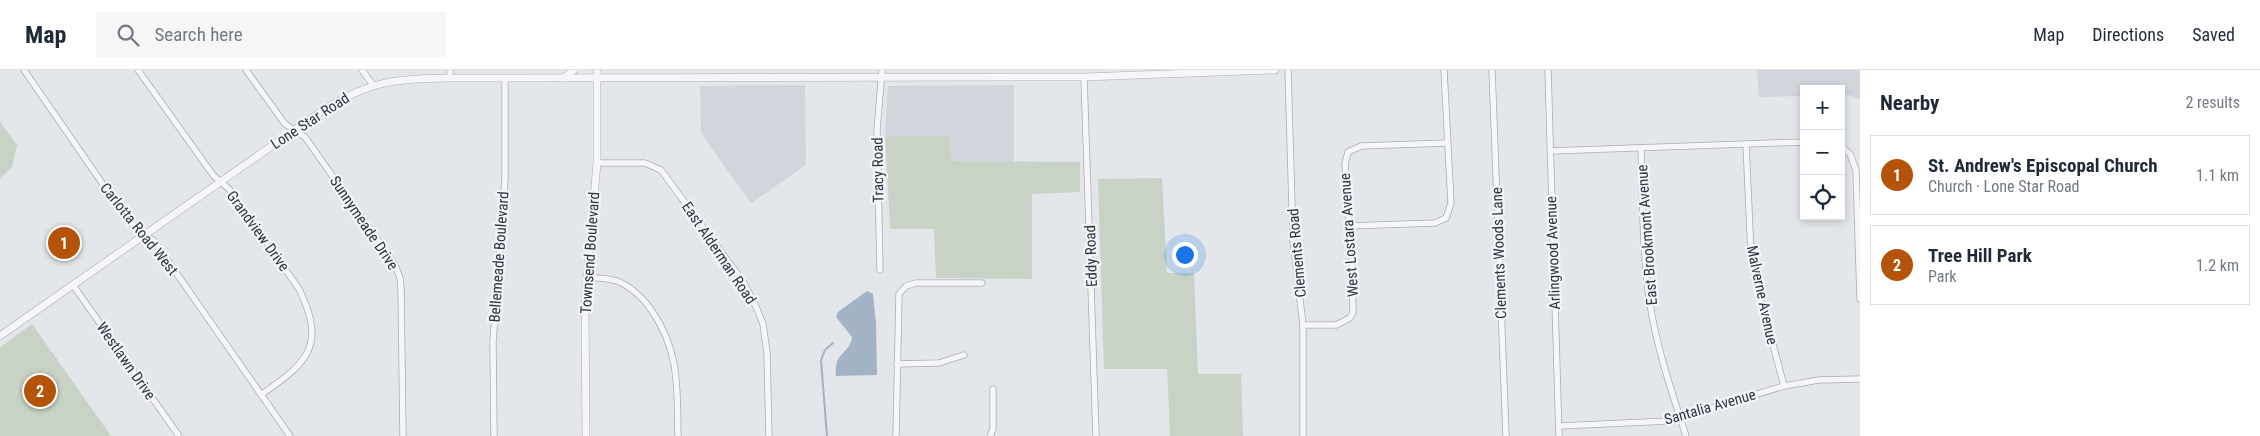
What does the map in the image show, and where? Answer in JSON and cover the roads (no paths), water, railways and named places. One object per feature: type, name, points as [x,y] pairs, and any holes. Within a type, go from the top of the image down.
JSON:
[{"type":"street","name":"Carlotta Road West","points":[[24,70],[111,196],[136,228],[154,241],[290,436]]},
{"type":"street","name":"Grandview Drive","points":[[138,70],[213,175],[229,189],[299,289],[310,314],[311,342],[303,361],[295,371],[262,394]]},
{"type":"street","name":"Sunnymeade Drive","points":[[246,70],[285,124],[304,137],[395,265],[400,278],[403,436]]},
{"type":"street","points":[[362,70],[372,84]]},
{"type":"street","points":[[563,78],[574,70]]},
{"type":"street","name":"Lone Star Road","points":[[0,336],[326,108],[372,84],[450,74],[505,78],[563,78],[597,74],[881,73],[1084,76],[1276,70]]},
{"type":"street","name":"Clements Road","points":[[1288,70],[1293,241],[1303,325],[1303,436]]},
{"type":"street","points":[[1348,226],[1435,223],[1446,218],[1451,204],[1444,70]]},
{"type":"street","name":"Clements Woods Lane","points":[[1492,70],[1506,436]]},
{"type":"street","name":"Arlingwood Avenue","points":[[1548,70],[1559,436]]},
{"type":"street","name":"Tracy Road","points":[[880,270],[877,130],[881,73]]},
{"type":"street","name":"Townsend Boulevard","points":[[586,436],[585,341],[587,276],[597,163],[597,74]]},
{"type":"street","name":"Eddy Road","points":[[1084,76],[1096,436]]},
{"type":"street","name":"Bellemeade Boulevard","points":[[494,436],[493,342],[505,178],[505,78]]},
{"type":"street","points":[[1550,151],[1800,142]]},
{"type":"street","name":"West Lostara Avenue","points":[[1303,325],[1336,325],[1350,318],[1354,304],[1344,164],[1348,152],[1361,146],[1447,143]]},
{"type":"street","name":"Malverne Avenue","points":[[1746,144],[1751,253],[1755,277],[1784,386]]},
{"type":"street","name":"East Brookmont Avenue","points":[[1642,148],[1647,276],[1650,305],[1661,356],[1686,436]]},
{"type":"street","points":[[1845,149],[1854,161],[1856,170],[1860,299]]},
{"type":"street","name":"East Alderman Road","points":[[597,163],[645,163],[661,170],[744,283],[758,310],[766,339],[768,436]]},
{"type":"street","points":[[587,276],[616,281],[628,286],[648,305],[667,335],[676,369],[678,436]]},
{"type":"street","points":[[896,436],[898,301],[903,288],[916,283],[982,283]]},
{"type":"street","name":"Westlawn Drive","points":[[73,285],[179,436]]},
{"type":"street","points":[[897,364],[939,363],[964,356]]},
{"type":"street","name":"Santalia Avenue","points":[[1558,426],[1653,422],[1680,418],[1784,386],[1819,380],[1860,379]]},
{"type":"street","points":[[990,436],[994,429],[992,389]]},
{"type":"water","points":[[867,291],[873,294],[876,323],[877,375],[836,376],[837,362],[851,343],[852,337],[836,317],[838,312]]},
{"type":"waterway","points":[[827,436],[821,360],[825,350],[833,343]]},
{"type":"place","name":"St. Andrew's Episcopal Church","points":[[64,243]]},
{"type":"place","name":"Tree Hill Park","points":[[40,391]]}]
